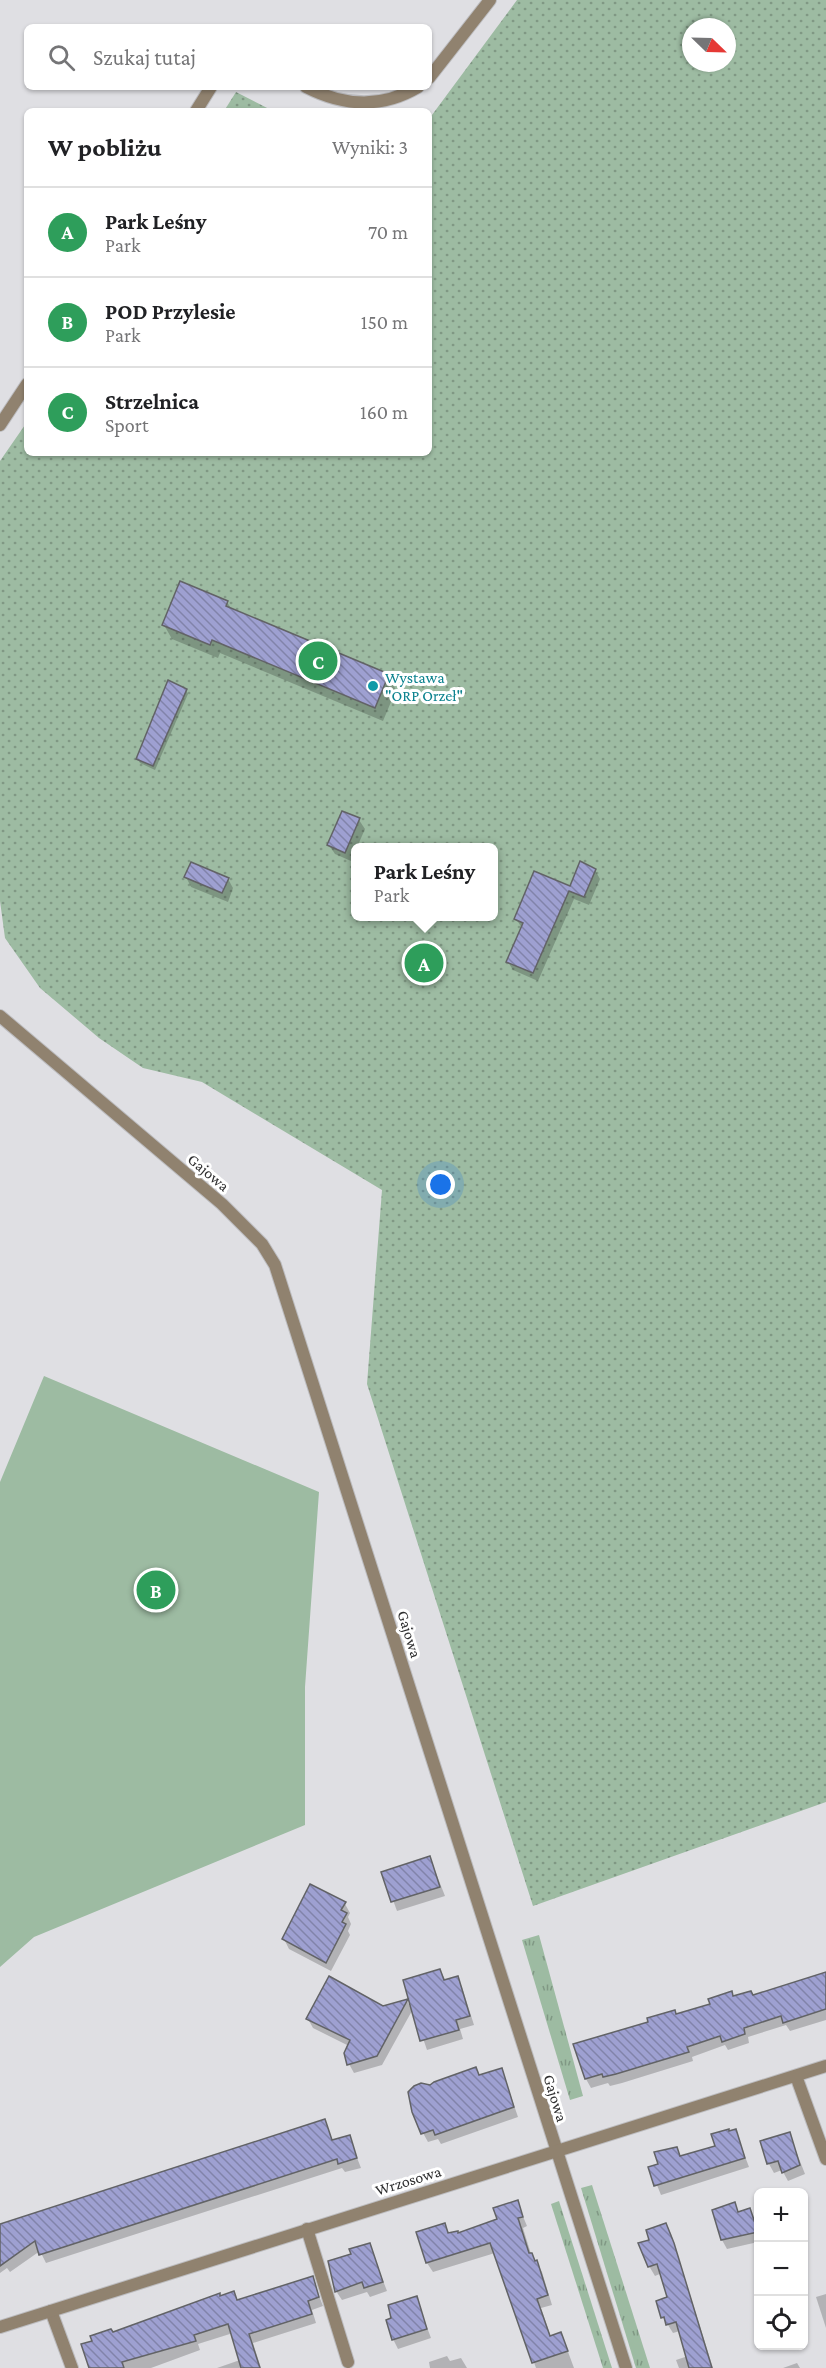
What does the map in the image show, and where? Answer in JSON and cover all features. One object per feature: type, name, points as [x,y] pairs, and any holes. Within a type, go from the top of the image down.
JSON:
[{"type":"street","points":[[432,74],[489,0]]},
{"type":"street","points":[[198,108],[209,90]]},
{"type":"street","points":[[313,90],[337,100],[358,103],[381,102],[411,90]]},
{"type":"street","points":[[0,425],[24,389]]},
{"type":"street","name":"Gajowa","points":[[0,1016],[222,1204],[262,1244],[275,1265],[626,2368]]},
{"type":"street","name":"Wrzosowa","points":[[0,2327],[826,2066]]},
{"type":"street","points":[[796,2076],[826,2159]]},
{"type":"street","points":[[307,2229],[348,2362]]},
{"type":"street","points":[[51,2311],[72,2368]]},
{"type":"green space","points":[[517,0],[826,0],[826,1802],[533,1906],[367,1384],[382,1190],[202,1082],[143,1068],[99,1038],[40,988],[5,938],[0,901],[0,461],[24,426],[24,456],[432,456],[432,115]]},
{"type":"green space","points":[[236,92],[267,108],[226,108]]},
{"type":"green space","points":[[44,1376],[319,1492],[305,1687],[305,1825],[34,1937],[0,1967],[0,1482]]},
{"type":"green space","points":[[539,1935],[583,2096],[570,2100],[522,1940]]},
{"type":"green space","points":[[592,2185],[650,2368],[636,2368],[581,2188]]},
{"type":"green space","points":[[559,2201],[612,2368],[603,2368],[551,2204]]},
{"type":"building","points":[[180,581],[228,601],[226,606],[389,674],[375,708],[212,640],[210,645],[162,625]]},
{"type":"building","points":[[168,680],[187,689],[153,766],[136,759]]},
{"type":"building","points":[[342,811],[360,818],[345,853],[327,845]]},
{"type":"building","points":[[580,861],[596,869],[584,897],[569,891],[533,973],[506,962],[523,923],[514,919],[534,871],[570,886]]},
{"type":"building","points":[[191,862],[229,878],[222,893],[184,877]]},
{"type":"building","points":[[430,1856],[440,1887],[391,1902],[381,1872]]},
{"type":"building","points":[[310,1884],[346,1902],[341,1910],[347,1913],[342,1922],[346,1924],[326,1963],[282,1939]]},
{"type":"building","points":[[440,1969],[444,1980],[458,1976],[470,2016],[456,2020],[459,2030],[420,2041],[403,1980]]},
{"type":"building","points":[[826,1972],[826,2009],[783,2023],[781,2016],[744,2028],[745,2034],[722,2042],[720,2036],[687,2047],[689,2052],[616,2074],[603,2077],[602,2074],[585,2079],[573,2044],[648,2022],[647,2018],[675,2010],[676,2014],[710,2004],[708,1999],[732,1991],[733,1996],[751,1991],[753,1995]]},
{"type":"building","points":[[329,1976],[383,2006],[408,1999],[377,2056],[347,2065],[344,2053],[350,2040],[306,2019]]},
{"type":"building","points":[[476,2067],[479,2075],[502,2068],[514,2107],[435,2135],[433,2130],[421,2134],[412,2112],[408,2092],[421,2083],[430,2085]]},
{"type":"building","points":[[325,2119],[332,2140],[350,2135],[357,2158],[338,2164],[337,2159],[39,2255],[35,2241],[0,2266],[0,2224]]},
{"type":"building","points":[[729,2129],[729,2131],[736,2129],[745,2158],[654,2186],[648,2167],[658,2164],[654,2152],[677,2147],[680,2156],[715,2146],[711,2134]]},
{"type":"building","points":[[790,2132],[800,2165],[782,2173],[778,2161],[767,2164],[760,2141]]},
{"type":"building","points":[[518,2200],[523,2217],[518,2218],[529,2253],[532,2253],[535,2261],[537,2260],[548,2295],[537,2299],[550,2336],[561,2332],[568,2351],[532,2363],[490,2243],[426,2263],[416,2232],[445,2223],[448,2233],[458,2231],[458,2233],[497,2219],[493,2208]]},
{"type":"building","points":[[735,2202],[738,2212],[750,2208],[754,2220],[754,2233],[721,2240],[712,2210]]},
{"type":"building","points":[[666,2223],[712,2368],[689,2368],[676,2322],[666,2325],[664,2317],[661,2318],[656,2301],[667,2297],[657,2264],[648,2267],[638,2243],[649,2240],[646,2230]]},
{"type":"building","points":[[370,2243],[383,2282],[364,2288],[362,2282],[335,2292],[328,2261],[351,2254],[349,2249]]},
{"type":"building","points":[[313,2276],[319,2297],[308,2301],[312,2314],[249,2334],[260,2368],[241,2368],[228,2324],[194,2335],[196,2341],[122,2362],[124,2368],[89,2368],[81,2344],[92,2341],[90,2336],[111,2329],[113,2332],[220,2293],[220,2296],[234,2291],[237,2300]]},
{"type":"building","points":[[417,2296],[427,2329],[392,2340],[386,2320],[391,2318],[388,2305]]},
{"type":"place","name":"Strzelnica","points":[[318,661]]},
{"type":"place","name":"Wystawa \"ORP Orzeł\"","points":[[373,686]]},
{"type":"place","name":"Park Leśny","points":[[424,963]]},
{"type":"place","name":"POD Przylesie","points":[[156,1590]]}]
